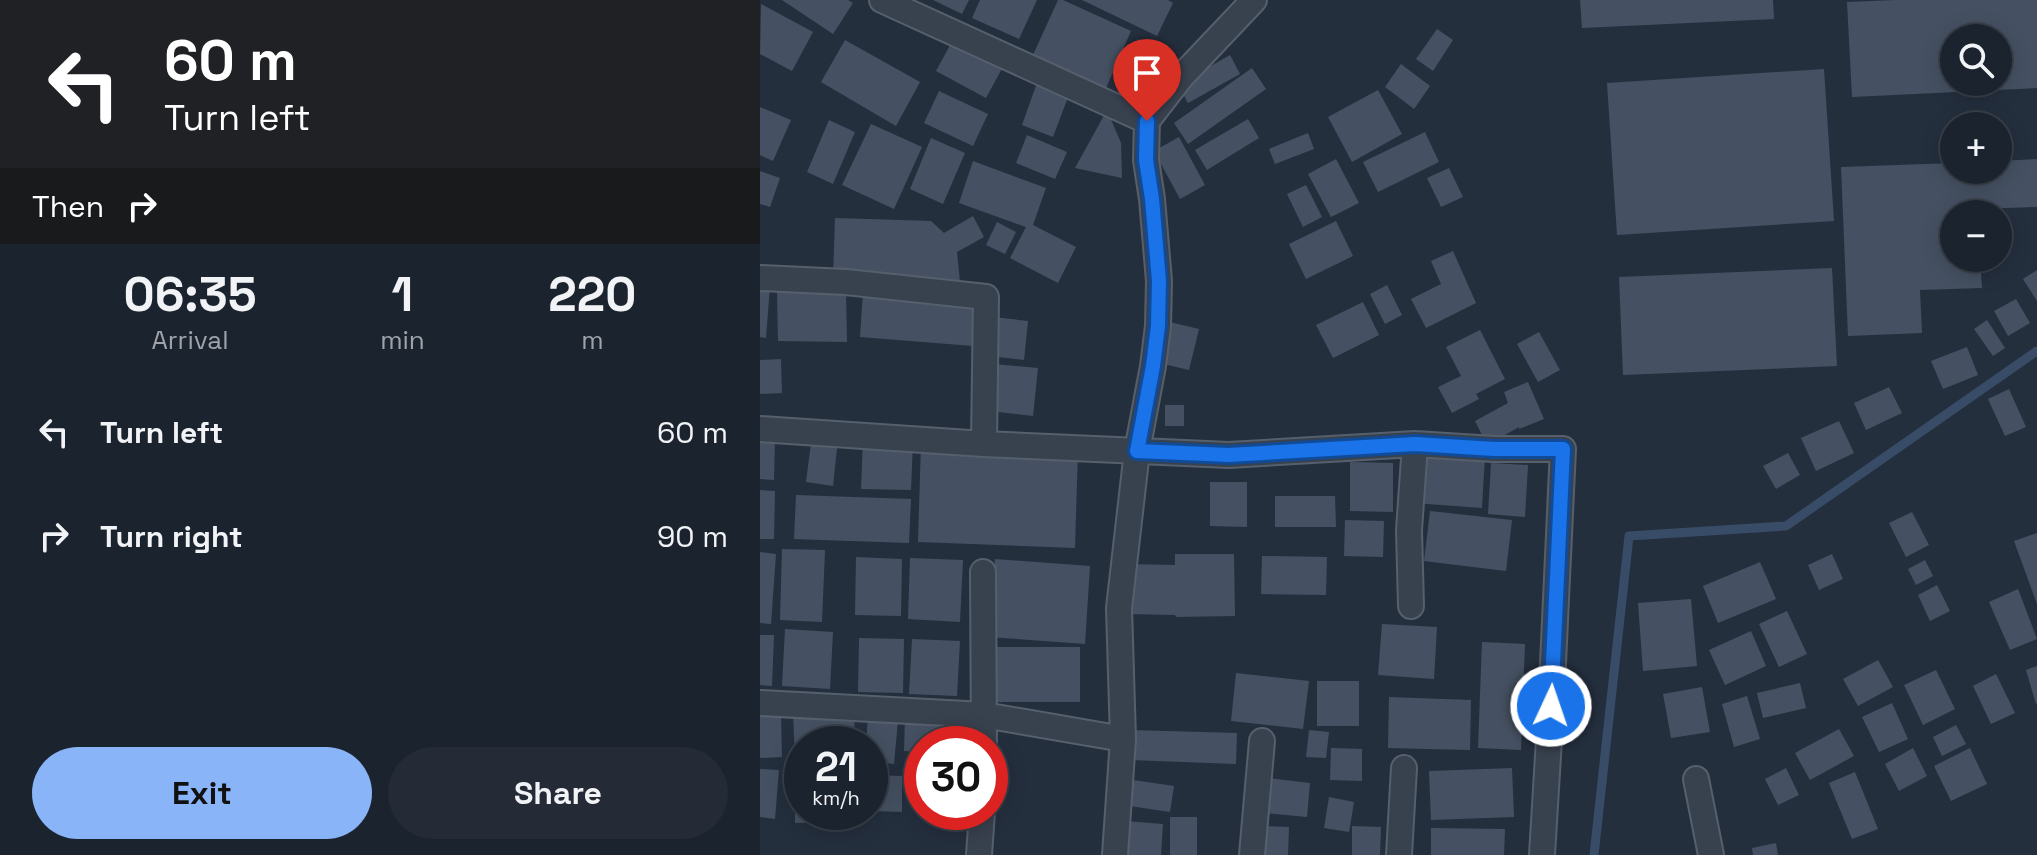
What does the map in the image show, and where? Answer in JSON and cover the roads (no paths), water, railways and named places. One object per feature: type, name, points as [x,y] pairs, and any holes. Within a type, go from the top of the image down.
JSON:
[{"type":"street","points":[[882,0],[1147,121]]},
{"type":"street","points":[[1115,855],[1123,739],[1119,608],[1137,451],[1158,326],[1159,281],[1146,160],[1147,121],[1182,76],[1254,0]]},
{"type":"street","points":[[760,278],[846,282],[986,297],[984,444]]},
{"type":"street","points":[[760,429],[984,444],[1229,455],[1415,444],[1563,449],[1542,855]]},
{"type":"street","points":[[1411,606],[1409,530],[1415,444]]},
{"type":"street","points":[[983,572],[984,726]]},
{"type":"street","points":[[760,703],[984,715],[1123,739]]},
{"type":"street","points":[[1252,855],[1262,741]]},
{"type":"street","points":[[1399,855],[1404,768]]},
{"type":"street","points":[[1696,779],[1711,855]]},
{"type":"street","points":[[979,855],[981,830]]},
{"type":"waterway","points":[[1594,855],[1629,536],[1786,526],[2037,351]]}]
